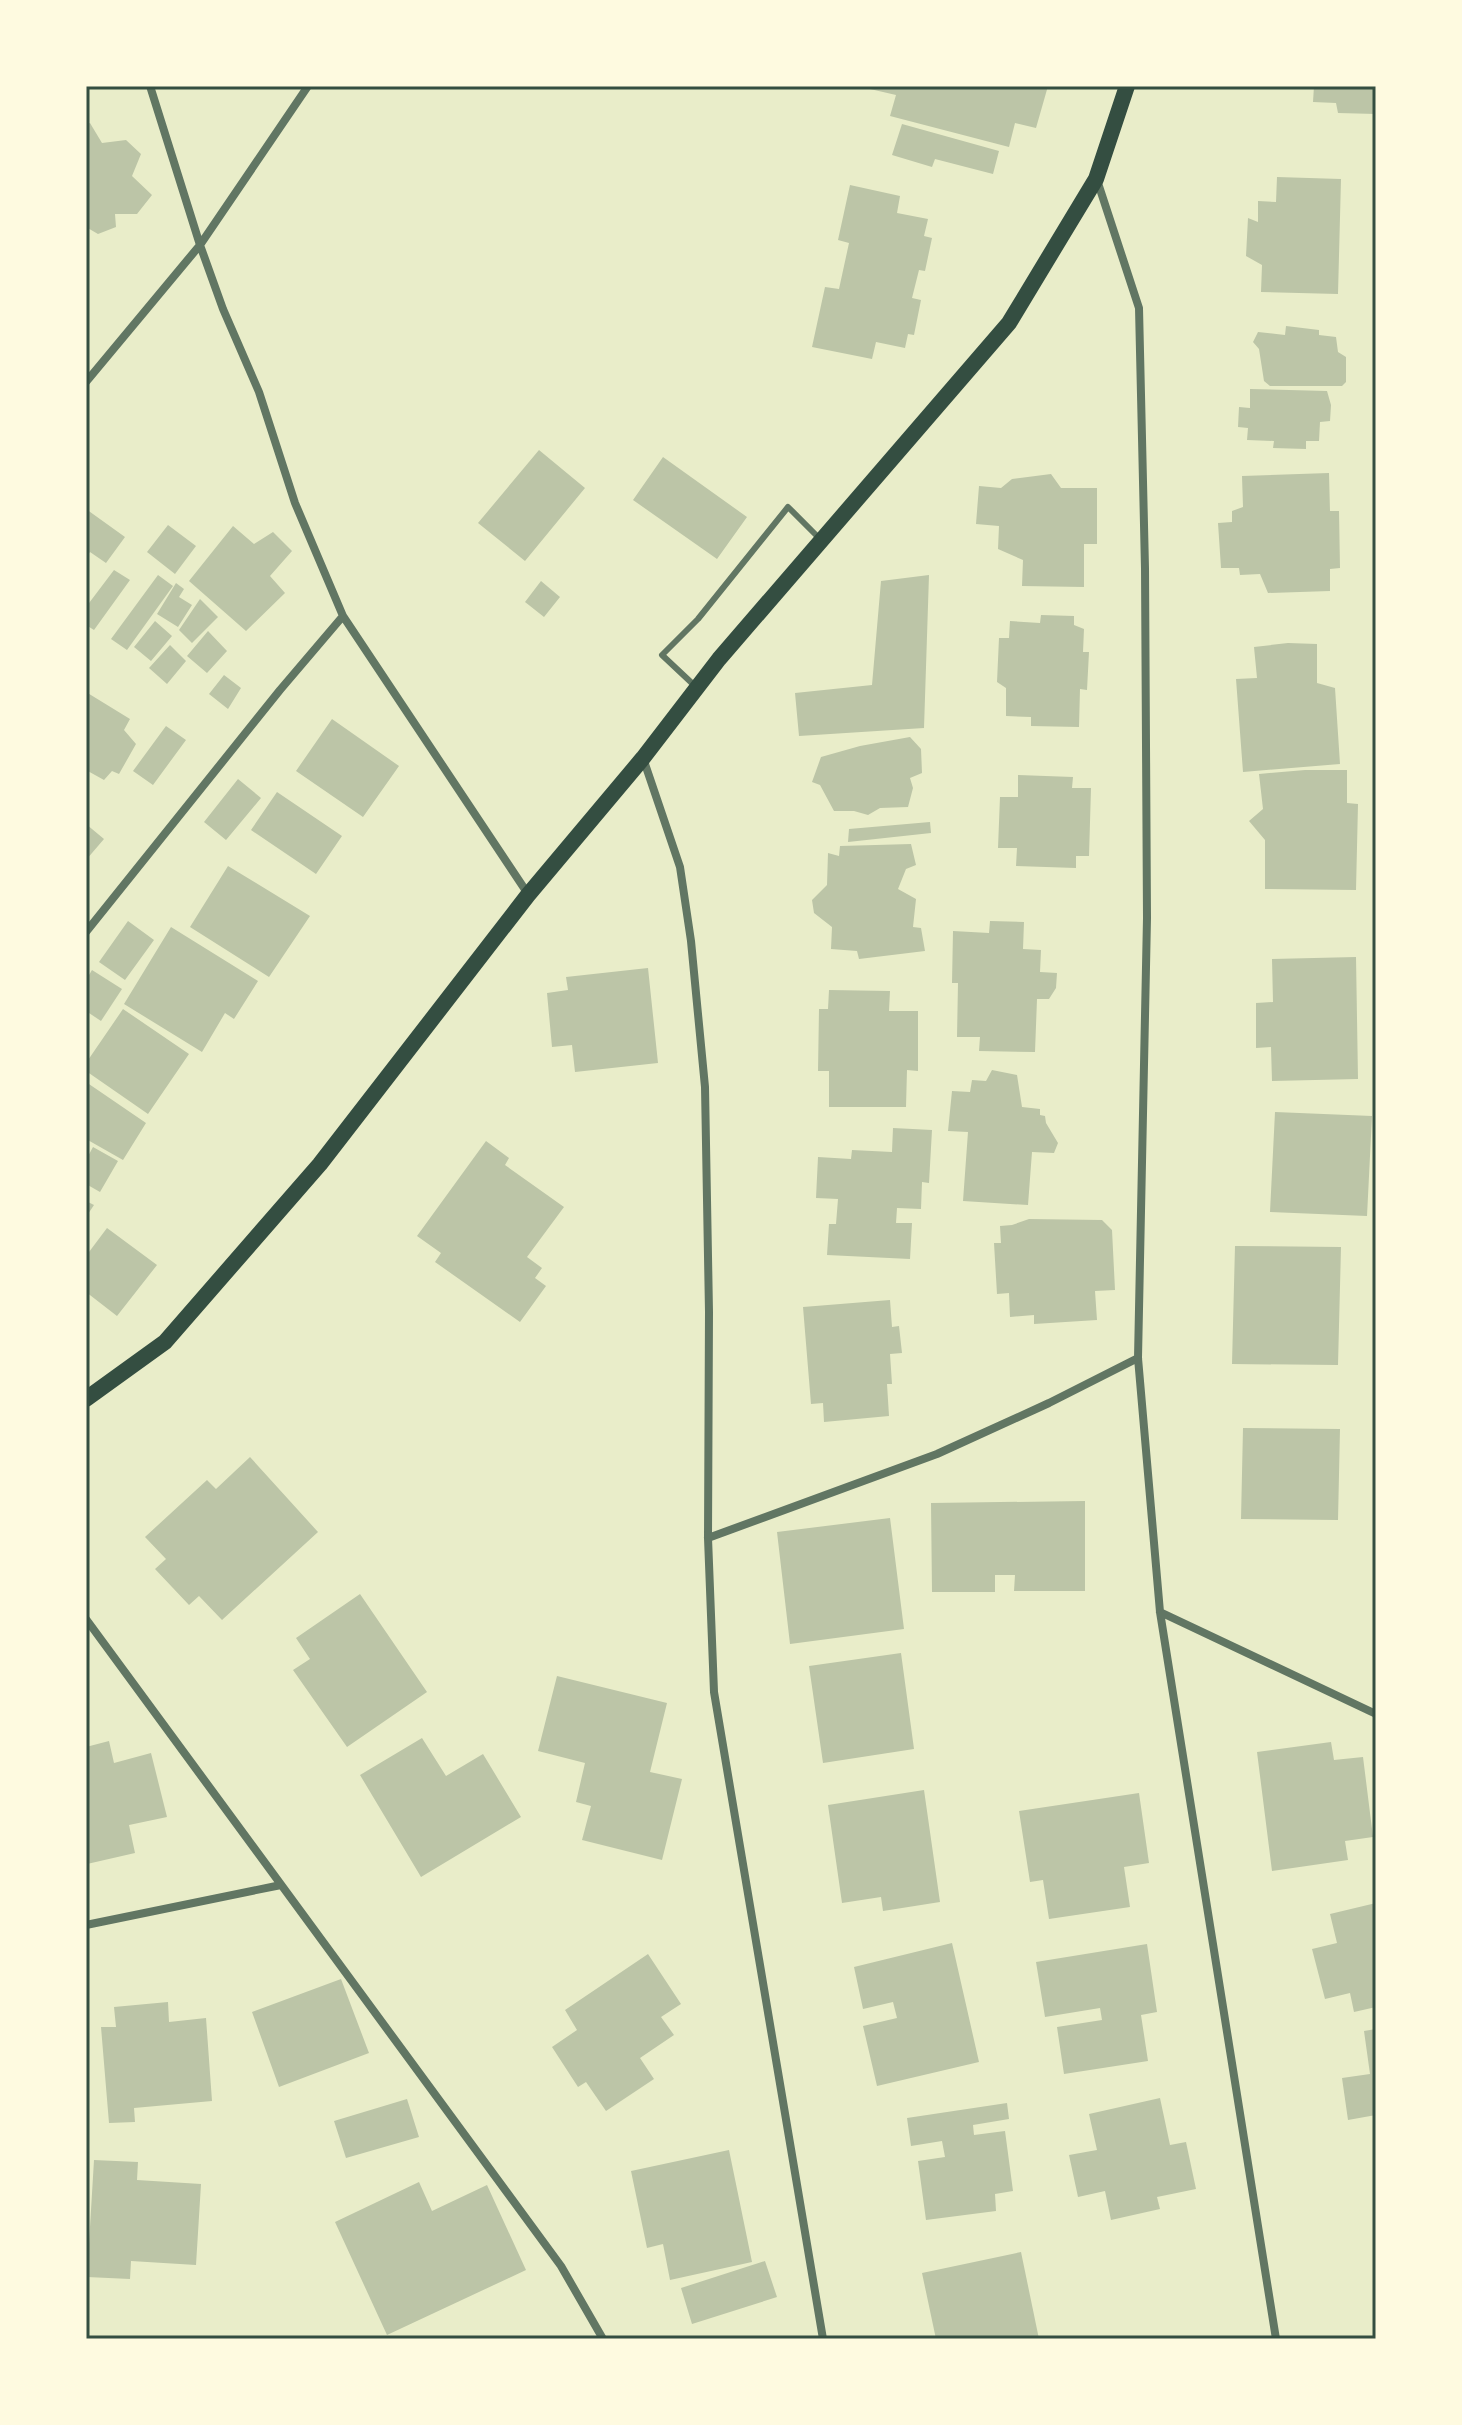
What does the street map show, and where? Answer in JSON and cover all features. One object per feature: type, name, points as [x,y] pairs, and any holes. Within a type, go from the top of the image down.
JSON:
[{"type":"main road","points":[[86,1399],[165,1342],[320,1164],[528,895],[643,758],[697,688],[821,539],[1009,323],[1096,179],[1127,86]]},
{"type":"street","points":[[150,86],[223,309],[259,392],[295,503],[343,616],[528,895]]},
{"type":"street","points":[[86,382],[200,245],[308,86]]},
{"type":"street","points":[[1096,179],[1139,308],[1142,392],[1147,918],[1138,1358],[1160,1612],[1276,2339]]},
{"type":"street","points":[[86,932],[343,616]]},
{"type":"street","points":[[643,758],[680,867],[691,941],[705,1087],[709,1312],[708,1538],[714,1692],[823,2339]]},
{"type":"street","points":[[708,1538],[937,1454],[1138,1358]]},
{"type":"street","points":[[1160,1612],[1376,1714]]},
{"type":"street","points":[[86,1619],[561,2266],[603,2339]]},
{"type":"street","points":[[86,1925],[281,1885]]},
{"type":"lane","points":[[697,688],[662,655],[698,619],[788,507],[821,539]]},
{"type":"building","points":[[871,86],[1048,86],[1036,128],[1015,123],[1009,147],[890,116],[896,95],[870,89]]},
{"type":"building","points":[[1314,86],[1376,86],[1376,114],[1338,113],[1336,103],[1313,102]]},
{"type":"building","points":[[90,123],[102,143],[126,140],[141,154],[132,176],[152,195],[137,214],[115,214],[116,227],[98,234],[86,227],[86,124]]},
{"type":"building","points":[[902,124],[999,151],[993,174],[935,159],[932,167],[892,155]]},
{"type":"building","points":[[1277,177],[1341,179],[1338,294],[1261,292],[1262,265],[1246,256],[1248,218],[1258,222],[1258,201],[1276,202]]},
{"type":"building","points":[[850,185],[900,196],[897,213],[928,219],[924,236],[932,238],[925,271],[919,270],[912,298],[921,300],[914,335],[908,334],[905,348],[876,342],[872,359],[812,347],[825,287],[839,289],[849,243],[838,240]]},
{"type":"building","points":[[1286,326],[1319,330],[1319,335],[1336,337],[1338,352],[1346,357],[1346,382],[1342,386],[1270,386],[1264,381],[1259,349],[1253,342],[1258,332],[1285,335]]},
{"type":"building","points":[[1250,389],[1327,391],[1331,405],[1330,421],[1320,422],[1319,441],[1306,441],[1306,449],[1273,448],[1274,441],[1247,440],[1248,428],[1238,427],[1239,407],[1250,408]]},
{"type":"building","points":[[539,450],[585,488],[525,561],[478,523]]},
{"type":"building","points":[[663,457],[747,517],[717,559],[633,500]]},
{"type":"building","points":[[1329,473],[1330,511],[1339,511],[1340,568],[1330,569],[1330,591],[1268,593],[1260,574],[1240,575],[1239,568],[1221,568],[1218,523],[1232,522],[1232,511],[1243,507],[1242,476]]},
{"type":"building","points":[[1051,474],[1061,488],[1097,488],[1097,544],[1084,544],[1084,587],[1022,586],[1023,560],[998,549],[999,526],[976,524],[979,486],[1001,488],[1012,479]]},
{"type":"building","points":[[86,509],[125,537],[106,563],[90,552],[86,558]]},
{"type":"building","points":[[168,525],[196,546],[175,574],[147,552]]},
{"type":"building","points":[[233,526],[254,544],[273,532],[292,551],[270,576],[285,593],[246,631],[189,581]]},
{"type":"building","points":[[114,570],[130,580],[94,630],[86,625],[86,607]]},
{"type":"building","points":[[158,575],[173,586],[127,650],[111,639]]},
{"type":"building","points":[[929,575],[924,728],[799,736],[795,693],[872,685],[881,581]]},
{"type":"building","points":[[541,581],[560,597],[544,617],[525,602]]},
{"type":"building","points":[[176,583],[184,589],[179,597],[192,605],[178,627],[157,614]]},
{"type":"building","points":[[200,599],[218,617],[192,643],[179,630]]},
{"type":"building","points":[[1041,615],[1074,616],[1074,625],[1084,629],[1083,652],[1089,652],[1087,690],[1080,689],[1079,727],[1031,726],[1031,717],[1006,716],[1006,688],[997,682],[999,638],[1009,638],[1010,621],[1040,623]]},
{"type":"building","points":[[155,621],[172,636],[151,661],[134,647]]},
{"type":"building","points":[[208,631],[227,651],[207,673],[187,656]]},
{"type":"building","points":[[1317,644],[1317,683],[1335,688],[1340,764],[1243,772],[1236,679],[1257,678],[1254,647]]},
{"type":"building","points":[[170,645],[186,661],[167,684],[149,668]]},
{"type":"building","points":[[224,675],[241,688],[228,709],[209,694]]},
{"type":"building","points":[[86,692],[130,719],[124,730],[136,744],[119,774],[112,771],[104,780],[86,770]]},
{"type":"building","points":[[332,719],[399,766],[363,817],[296,771]]},
{"type":"building","points":[[166,726],[186,740],[153,785],[133,771]]},
{"type":"building","points":[[910,737],[921,749],[922,773],[910,778],[913,788],[908,807],[880,808],[868,815],[834,811],[820,785],[812,782],[821,757]]},
{"type":"building","points":[[1347,770],[1347,803],[1358,804],[1356,890],[1265,889],[1265,840],[1249,821],[1263,809],[1259,774]]},
{"type":"building","points":[[1018,775],[1073,777],[1072,788],[1091,788],[1089,856],[1076,856],[1076,868],[1016,866],[1017,848],[998,848],[1000,797],[1018,797]]},
{"type":"building","points":[[238,779],[261,798],[226,840],[204,822]]},
{"type":"building","points":[[277,792],[342,836],[316,874],[251,830]]},
{"type":"building","points":[[930,822],[931,833],[848,842],[849,829]]},
{"type":"building","points":[[86,824],[104,839],[86,860]]},
{"type":"building","points":[[911,844],[916,865],[906,869],[898,889],[916,899],[913,927],[921,928],[925,951],[859,959],[857,951],[831,949],[832,927],[814,913],[812,900],[827,885],[828,853],[839,856],[840,846]]},
{"type":"building","points":[[228,866],[310,916],[269,977],[190,927]]},
{"type":"building","points":[[128,921],[154,940],[125,980],[99,962]]},
{"type":"building","points":[[990,921],[1024,922],[1023,949],[1041,950],[1040,972],[1057,973],[1056,988],[1049,999],[1037,999],[1035,1052],[979,1051],[980,1037],[957,1037],[958,983],[952,983],[953,931],[989,933]]},
{"type":"building","points":[[171,927],[258,981],[234,1019],[225,1013],[202,1052],[124,1004]]},
{"type":"building","points":[[1356,957],[1358,1079],[1272,1081],[1271,1047],[1256,1048],[1256,1003],[1273,1002],[1272,959]]},
{"type":"building","points":[[648,968],[658,1063],[575,1072],[572,1045],[552,1047],[547,993],[568,990],[566,977]]},
{"type":"building","points":[[92,970],[122,989],[101,1021],[86,1011],[86,980]]},
{"type":"building","points":[[829,990],[890,991],[889,1011],[918,1011],[918,1071],[907,1070],[906,1107],[829,1107],[829,1071],[818,1071],[819,1009],[828,1009]]},
{"type":"building","points":[[123,1009],[189,1054],[148,1114],[86,1071],[86,1063]]},
{"type":"building","points":[[992,1070],[1017,1075],[1022,1107],[1040,1109],[1040,1115],[1045,1116],[1058,1143],[1054,1153],[1032,1152],[1028,1205],[963,1201],[968,1132],[948,1131],[952,1091],[970,1092],[972,1080],[986,1081]]},
{"type":"building","points":[[86,1082],[146,1123],[123,1160],[86,1139]]},
{"type":"building","points":[[1275,1112],[1372,1116],[1367,1216],[1270,1212]]},
{"type":"building","points":[[893,1128],[932,1130],[929,1183],[922,1182],[921,1209],[897,1208],[896,1223],[912,1223],[910,1259],[827,1255],[829,1224],[836,1224],[838,1199],[816,1198],[818,1157],[851,1159],[852,1150],[892,1152]]},
{"type":"building","points":[[486,1141],[509,1158],[505,1165],[564,1207],[527,1257],[542,1268],[535,1278],[546,1286],[520,1322],[435,1262],[441,1253],[417,1236]]},
{"type":"building","points":[[93,1147],[118,1161],[100,1192],[86,1184],[86,1160]]},
{"type":"building","points":[[86,1201],[94,1205],[86,1217]]},
{"type":"building","points":[[1029,1219],[1102,1220],[1112,1230],[1115,1290],[1095,1291],[1097,1320],[1034,1324],[1034,1315],[1010,1317],[1009,1293],[997,1294],[994,1243],[1001,1243],[1000,1226]]},
{"type":"building","points":[[107,1228],[157,1265],[117,1316],[86,1292],[86,1256]]},
{"type":"building","points":[[1235,1246],[1341,1247],[1338,1365],[1232,1364]]},
{"type":"building","points":[[890,1300],[892,1327],[899,1326],[902,1353],[890,1354],[892,1384],[887,1384],[889,1416],[824,1422],[823,1403],[811,1404],[803,1307]]},
{"type":"building","points":[[1243,1428],[1340,1429],[1338,1520],[1241,1519]]},
{"type":"building","points":[[250,1457],[318,1532],[222,1620],[199,1596],[189,1605],[155,1569],[166,1559],[145,1537],[207,1480],[216,1489]]},
{"type":"building","points":[[1085,1501],[1085,1591],[1014,1591],[1015,1575],[995,1575],[995,1592],[932,1592],[931,1503]]},
{"type":"building","points":[[890,1518],[904,1629],[790,1644],[777,1532]]},
{"type":"building","points":[[360,1594],[427,1692],[347,1747],[293,1670],[310,1659],[296,1638]]},
{"type":"building","points":[[901,1653],[914,1749],[823,1763],[809,1666]]},
{"type":"building","points":[[557,1676],[667,1703],[650,1772],[682,1779],[662,1860],[582,1840],[591,1806],[576,1802],[585,1763],[538,1751]]},
{"type":"building","points":[[422,1738],[446,1776],[483,1754],[521,1817],[421,1877],[360,1775]]},
{"type":"building","points":[[109,1741],[114,1763],[151,1753],[167,1817],[129,1825],[135,1853],[87,1864],[86,1747]]},
{"type":"building","points":[[1331,1742],[1334,1760],[1363,1757],[1373,1837],[1345,1841],[1348,1860],[1272,1871],[1257,1752]]},
{"type":"building","points":[[924,1790],[940,1902],[883,1911],[881,1897],[842,1903],[828,1805]]},
{"type":"building","points":[[1139,1793],[1149,1863],[1124,1867],[1130,1907],[1049,1919],[1043,1880],[1030,1882],[1019,1811]]},
{"type":"building","points":[[1376,1903],[1376,2007],[1354,2012],[1350,1993],[1325,1999],[1312,1949],[1337,1943],[1330,1914]]},
{"type":"building","points":[[952,1943],[979,2062],[877,2086],[863,2026],[897,2018],[893,2002],[863,2009],[854,1967]]},
{"type":"building","points":[[1147,1944],[1157,2012],[1141,2015],[1148,2061],[1064,2074],[1057,2027],[1102,2020],[1100,2008],[1045,2017],[1036,1962]]},
{"type":"building","points":[[648,1954],[681,2004],[661,2017],[674,2035],[640,2058],[654,2079],[606,2111],[586,2082],[578,2087],[552,2047],[577,2030],[565,2010]]},
{"type":"building","points":[[341,1979],[369,2053],[279,2087],[252,2012]]},
{"type":"building","points":[[168,2002],[169,2022],[206,2018],[212,2101],[134,2108],[135,2122],[109,2123],[101,2027],[116,2027],[114,2007]]},
{"type":"building","points":[[1376,2029],[1376,2115],[1348,2120],[1342,2078],[1370,2074],[1364,2031]]},
{"type":"building","points":[[1160,2098],[1170,2145],[1186,2142],[1196,2189],[1157,2197],[1160,2209],[1111,2220],[1105,2191],[1078,2197],[1069,2155],[1097,2150],[1089,2114]]},
{"type":"building","points":[[407,2099],[419,2137],[346,2158],[334,2121]]},
{"type":"building","points":[[1007,2103],[1009,2119],[973,2125],[974,2135],[1005,2131],[1013,2191],[995,2194],[996,2211],[926,2220],[918,2161],[945,2157],[942,2141],[911,2146],[907,2118]]},
{"type":"building","points":[[729,2150],[752,2262],[670,2280],[663,2244],[647,2248],[631,2171]]},
{"type":"building","points":[[94,2160],[138,2162],[137,2180],[201,2184],[196,2265],[131,2261],[130,2279],[87,2277]]},
{"type":"building","points":[[419,2182],[432,2211],[487,2185],[526,2270],[387,2335],[335,2222]]},
{"type":"building","points":[[1021,2252],[1039,2339],[936,2339],[922,2273]]},
{"type":"building","points":[[765,2261],[777,2297],[692,2324],[681,2288]]}]
